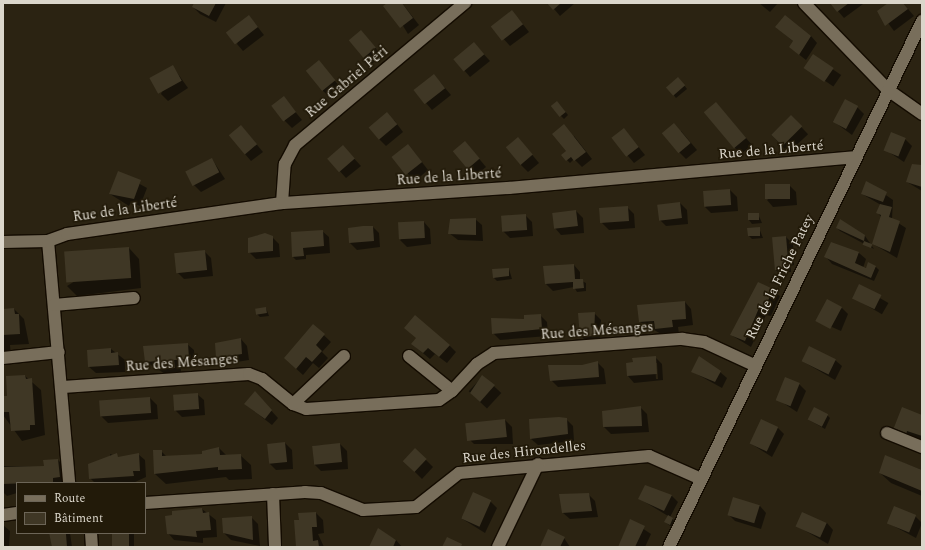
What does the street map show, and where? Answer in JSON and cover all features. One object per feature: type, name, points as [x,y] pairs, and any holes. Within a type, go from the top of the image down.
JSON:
[{"type":"street","name":"Rue Gabriel Péri","points":[[282,203],[285,164],[294,145],[465,3]]},
{"type":"street","points":[[804,3],[888,90],[922,114]]},
{"type":"street","name":"Rue de la Friche Patey","points":[[669,547],[754,365],[854,157],[922,21]]},
{"type":"street","name":"Rue de la Liberté","points":[[3,242],[48,241],[75,232],[282,203],[509,188],[854,157]]},
{"type":"street","points":[[48,241],[63,387],[69,482]]},
{"type":"street","points":[[54,305],[134,298]]},
{"type":"street","name":"Rue des Mésanges","points":[[63,387],[249,374],[262,379],[293,404],[306,409],[439,400],[452,392],[477,364],[494,353],[682,339],[704,342],[754,365]]},
{"type":"street","points":[[3,358],[59,352]]},
{"type":"street","points":[[293,404],[344,356]]},
{"type":"street","points":[[408,356],[452,392]]},
{"type":"street","points":[[887,433],[922,447]]},
{"type":"street","name":"Rue des Hirondelles","points":[[146,503],[273,494],[321,493],[363,510],[416,507],[459,473],[538,464],[649,456],[701,479]]},
{"type":"street","points":[[498,547],[538,464]]},
{"type":"street","points":[[273,494],[275,547]]},
{"type":"street","points":[[3,515],[16,513]]},
{"type":"street","points":[[91,534],[92,547]]},
{"type":"building","points":[[194,3],[216,3],[209,16],[192,7]]},
{"type":"building","points":[[387,3],[402,3],[413,18],[400,28],[383,6]]},
{"type":"building","points":[[547,3],[561,3],[553,10]]},
{"type":"building","points":[[830,3],[849,3],[837,12]]},
{"type":"building","points":[[888,3],[903,3],[908,9],[885,26],[877,11]]},
{"type":"building","points":[[512,10],[523,24],[502,41],[491,27]]},
{"type":"building","points":[[249,15],[258,27],[235,44],[226,32]]},
{"type":"building","points":[[785,15],[811,36],[799,55],[789,47],[793,41],[775,27]]},
{"type":"building","points":[[361,30],[376,48],[364,58],[349,40]]},
{"type":"building","points":[[474,42],[484,54],[464,72],[453,59]]},
{"type":"building","points":[[813,54],[834,68],[824,82],[803,68]]},
{"type":"building","points":[[319,60],[335,80],[322,91],[306,71]]},
{"type":"building","points":[[173,65],[182,81],[158,94],[149,78]]},
{"type":"building","points":[[434,74],[445,88],[425,104],[414,90]]},
{"type":"building","points":[[678,77],[685,85],[673,96],[666,87]]},
{"type":"building","points":[[284,96],[296,112],[283,122],[271,106]]},
{"type":"building","points":[[845,99],[858,106],[846,129],[833,122]]},
{"type":"building","points":[[557,101],[566,112],[560,117],[551,106]]},
{"type":"building","points":[[716,102],[746,138],[734,148],[704,112]]},
{"type":"building","points":[[387,112],[397,124],[379,140],[369,127]]},
{"type":"building","points":[[791,115],[802,126],[783,146],[771,135]]},
{"type":"building","points":[[674,123],[691,143],[678,153],[662,133]]},
{"type":"building","points":[[564,124],[586,152],[574,161],[571,157],[566,161],[561,155],[566,151],[552,134]]},
{"type":"building","points":[[241,125],[257,144],[245,154],[229,135]]},
{"type":"building","points":[[624,128],[639,147],[626,157],[611,138]]},
{"type":"building","points":[[891,132],[906,138],[898,157],[884,151]]},
{"type":"building","points":[[518,137],[533,155],[521,165],[506,147]]},
{"type":"building","points":[[465,141],[480,159],[468,169],[453,151]]},
{"type":"building","points":[[408,144],[422,162],[406,175],[391,157]]},
{"type":"building","points":[[343,145],[355,159],[339,172],[327,159]]},
{"type":"building","points":[[212,158],[219,172],[193,186],[185,172]]},
{"type":"building","points":[[912,164],[922,165],[922,187],[906,182]]},
{"type":"building","points":[[118,171],[141,180],[134,199],[109,194]]},
{"type":"building","points":[[866,181],[887,192],[883,202],[861,194]]},
{"type":"building","points":[[765,184],[790,184],[790,199],[765,199]]},
{"type":"building","points":[[730,189],[731,205],[704,207],[703,191]]},
{"type":"building","points":[[680,202],[682,218],[659,221],[657,205]]},
{"type":"building","points":[[880,204],[892,207],[889,217],[900,221],[890,252],[872,244],[881,215],[876,213]]},
{"type":"building","points":[[628,206],[629,221],[600,223],[599,208]]},
{"type":"building","points":[[576,210],[578,226],[554,229],[552,213]]},
{"type":"building","points":[[748,213],[759,213],[759,220],[748,220]]},
{"type":"building","points":[[526,214],[527,230],[502,232],[501,216]]},
{"type":"building","points":[[476,218],[476,235],[448,234],[450,219]]},
{"type":"building","points":[[840,219],[865,235],[864,241],[836,228]]},
{"type":"building","points":[[424,221],[425,238],[399,239],[398,222]]},
{"type":"building","points":[[373,226],[374,241],[349,243],[348,228]]},
{"type":"building","points":[[760,227],[760,236],[748,236],[747,228]]},
{"type":"building","points":[[323,230],[324,246],[303,248],[304,256],[292,257],[291,232]]},
{"type":"building","points":[[265,233],[273,236],[273,251],[248,253],[248,238]]},
{"type":"building","points":[[786,236],[789,269],[775,270],[772,237]]},
{"type":"building","points":[[864,241],[872,244],[871,248],[863,245]]},
{"type":"building","points":[[831,242],[859,252],[855,263],[866,268],[868,262],[876,266],[871,278],[824,257]]},
{"type":"building","points":[[129,247],[131,278],[66,282],[64,252]]},
{"type":"building","points":[[205,250],[207,270],[176,273],[174,253]]},
{"type":"building","points":[[574,264],[575,279],[583,279],[584,288],[573,289],[573,282],[545,284],[543,266]]},
{"type":"building","points":[[509,268],[509,276],[493,278],[492,269]]},
{"type":"building","points":[[758,282],[773,289],[764,310],[759,308],[745,341],[730,335]]},
{"type":"building","points":[[859,284],[881,295],[874,309],[852,298]]},
{"type":"building","points":[[827,299],[842,307],[830,329],[815,321]]},
{"type":"building","points":[[685,301],[686,319],[672,320],[673,327],[655,329],[654,321],[639,322],[637,305]]},
{"type":"building","points":[[266,307],[267,313],[256,315],[255,309]]},
{"type":"building","points":[[14,308],[15,314],[19,314],[20,334],[3,335],[3,309]]},
{"type":"building","points":[[595,312],[594,336],[580,337],[578,313]]},
{"type":"building","points":[[541,314],[542,329],[492,334],[491,318],[524,319],[524,315]]},
{"type":"building","points":[[415,315],[450,345],[439,357],[428,348],[423,353],[411,344],[416,338],[404,328]]},
{"type":"building","points":[[313,324],[325,334],[316,345],[322,351],[312,362],[306,357],[296,369],[284,358]]},
{"type":"building","points":[[241,338],[242,354],[216,358],[215,343]]},
{"type":"building","points":[[188,343],[189,359],[174,360],[175,368],[160,369],[159,361],[145,362],[143,346]]},
{"type":"building","points":[[809,346],[836,359],[829,374],[802,361]]},
{"type":"building","points":[[111,348],[111,353],[118,352],[119,365],[88,367],[87,350]]},
{"type":"building","points":[[656,356],[657,374],[627,376],[626,363],[633,362],[632,358]]},
{"type":"building","points":[[699,356],[721,371],[715,382],[691,372]]},
{"type":"building","points":[[598,361],[599,377],[550,381],[548,365],[582,365]]},
{"type":"building","points":[[25,375],[26,379],[32,378],[35,425],[30,425],[30,430],[11,431],[9,412],[3,412],[3,396],[7,396],[6,376]]},
{"type":"building","points":[[482,375],[495,385],[480,402],[470,393]]},
{"type":"building","points":[[785,377],[800,383],[790,406],[776,400]]},
{"type":"building","points":[[255,391],[272,410],[265,419],[244,404]]},
{"type":"building","points":[[198,393],[199,409],[174,411],[173,395]]},
{"type":"building","points":[[150,397],[151,413],[100,417],[99,401]]},
{"type":"building","points":[[641,406],[642,426],[603,427],[602,411]]},
{"type":"building","points":[[814,407],[828,414],[822,427],[808,419]]},
{"type":"building","points":[[902,407],[922,415],[922,436],[907,431],[906,435],[893,430]]},
{"type":"building","points":[[559,417],[567,418],[568,434],[530,439],[529,419]]},
{"type":"building","points":[[505,419],[507,437],[467,441],[465,423]]},
{"type":"building","points":[[761,419],[778,427],[767,452],[750,443]]},
{"type":"building","points":[[285,442],[287,462],[269,464],[267,444]]},
{"type":"building","points":[[340,443],[342,462],[314,465],[312,446]]},
{"type":"building","points":[[219,447],[220,455],[241,454],[242,469],[218,470],[218,467],[154,474],[153,450],[162,450],[162,456],[202,454],[202,451]]},
{"type":"building","points":[[415,448],[427,459],[414,472],[403,461]]},
{"type":"building","points":[[117,453],[118,457],[139,453],[140,471],[133,471],[134,476],[89,479],[88,464]]},
{"type":"building","points":[[885,455],[922,470],[922,491],[879,473]]},
{"type":"building","points":[[58,459],[60,477],[53,478],[53,482],[16,482],[16,483],[3,484],[3,467],[44,466],[43,460]]},
{"type":"building","points":[[645,485],[672,495],[664,511],[638,499]]},
{"type":"building","points":[[473,492],[491,500],[479,527],[461,518]]},
{"type":"building","points":[[589,493],[592,511],[562,513],[559,494]]},
{"type":"building","points":[[733,497],[760,505],[754,523],[727,515]]},
{"type":"building","points":[[894,506],[916,515],[909,533],[887,524]]},
{"type":"building","points":[[202,508],[203,513],[209,512],[211,530],[196,531],[197,537],[167,534],[165,516],[172,515],[172,511]]},
{"type":"building","points":[[316,512],[317,527],[312,527],[313,541],[318,540],[319,547],[296,547],[294,520],[299,520],[298,513]]},
{"type":"building","points":[[802,512],[827,523],[820,538],[795,527]]},
{"type":"building","points":[[668,515],[673,518],[670,525],[664,522]]},
{"type":"building","points":[[252,516],[253,540],[223,533],[222,518]]},
{"type":"building","points":[[630,519],[645,526],[635,547],[618,547]]},
{"type":"building","points":[[378,528],[396,540],[393,547],[369,547]]},
{"type":"building","points":[[548,529],[565,537],[560,547],[540,547]]},
{"type":"building","points":[[49,534],[66,534],[67,547],[52,547]]},
{"type":"building","points":[[112,534],[129,534],[129,547],[112,547]]},
{"type":"building","points":[[447,537],[462,544],[461,547],[442,547]]}]
